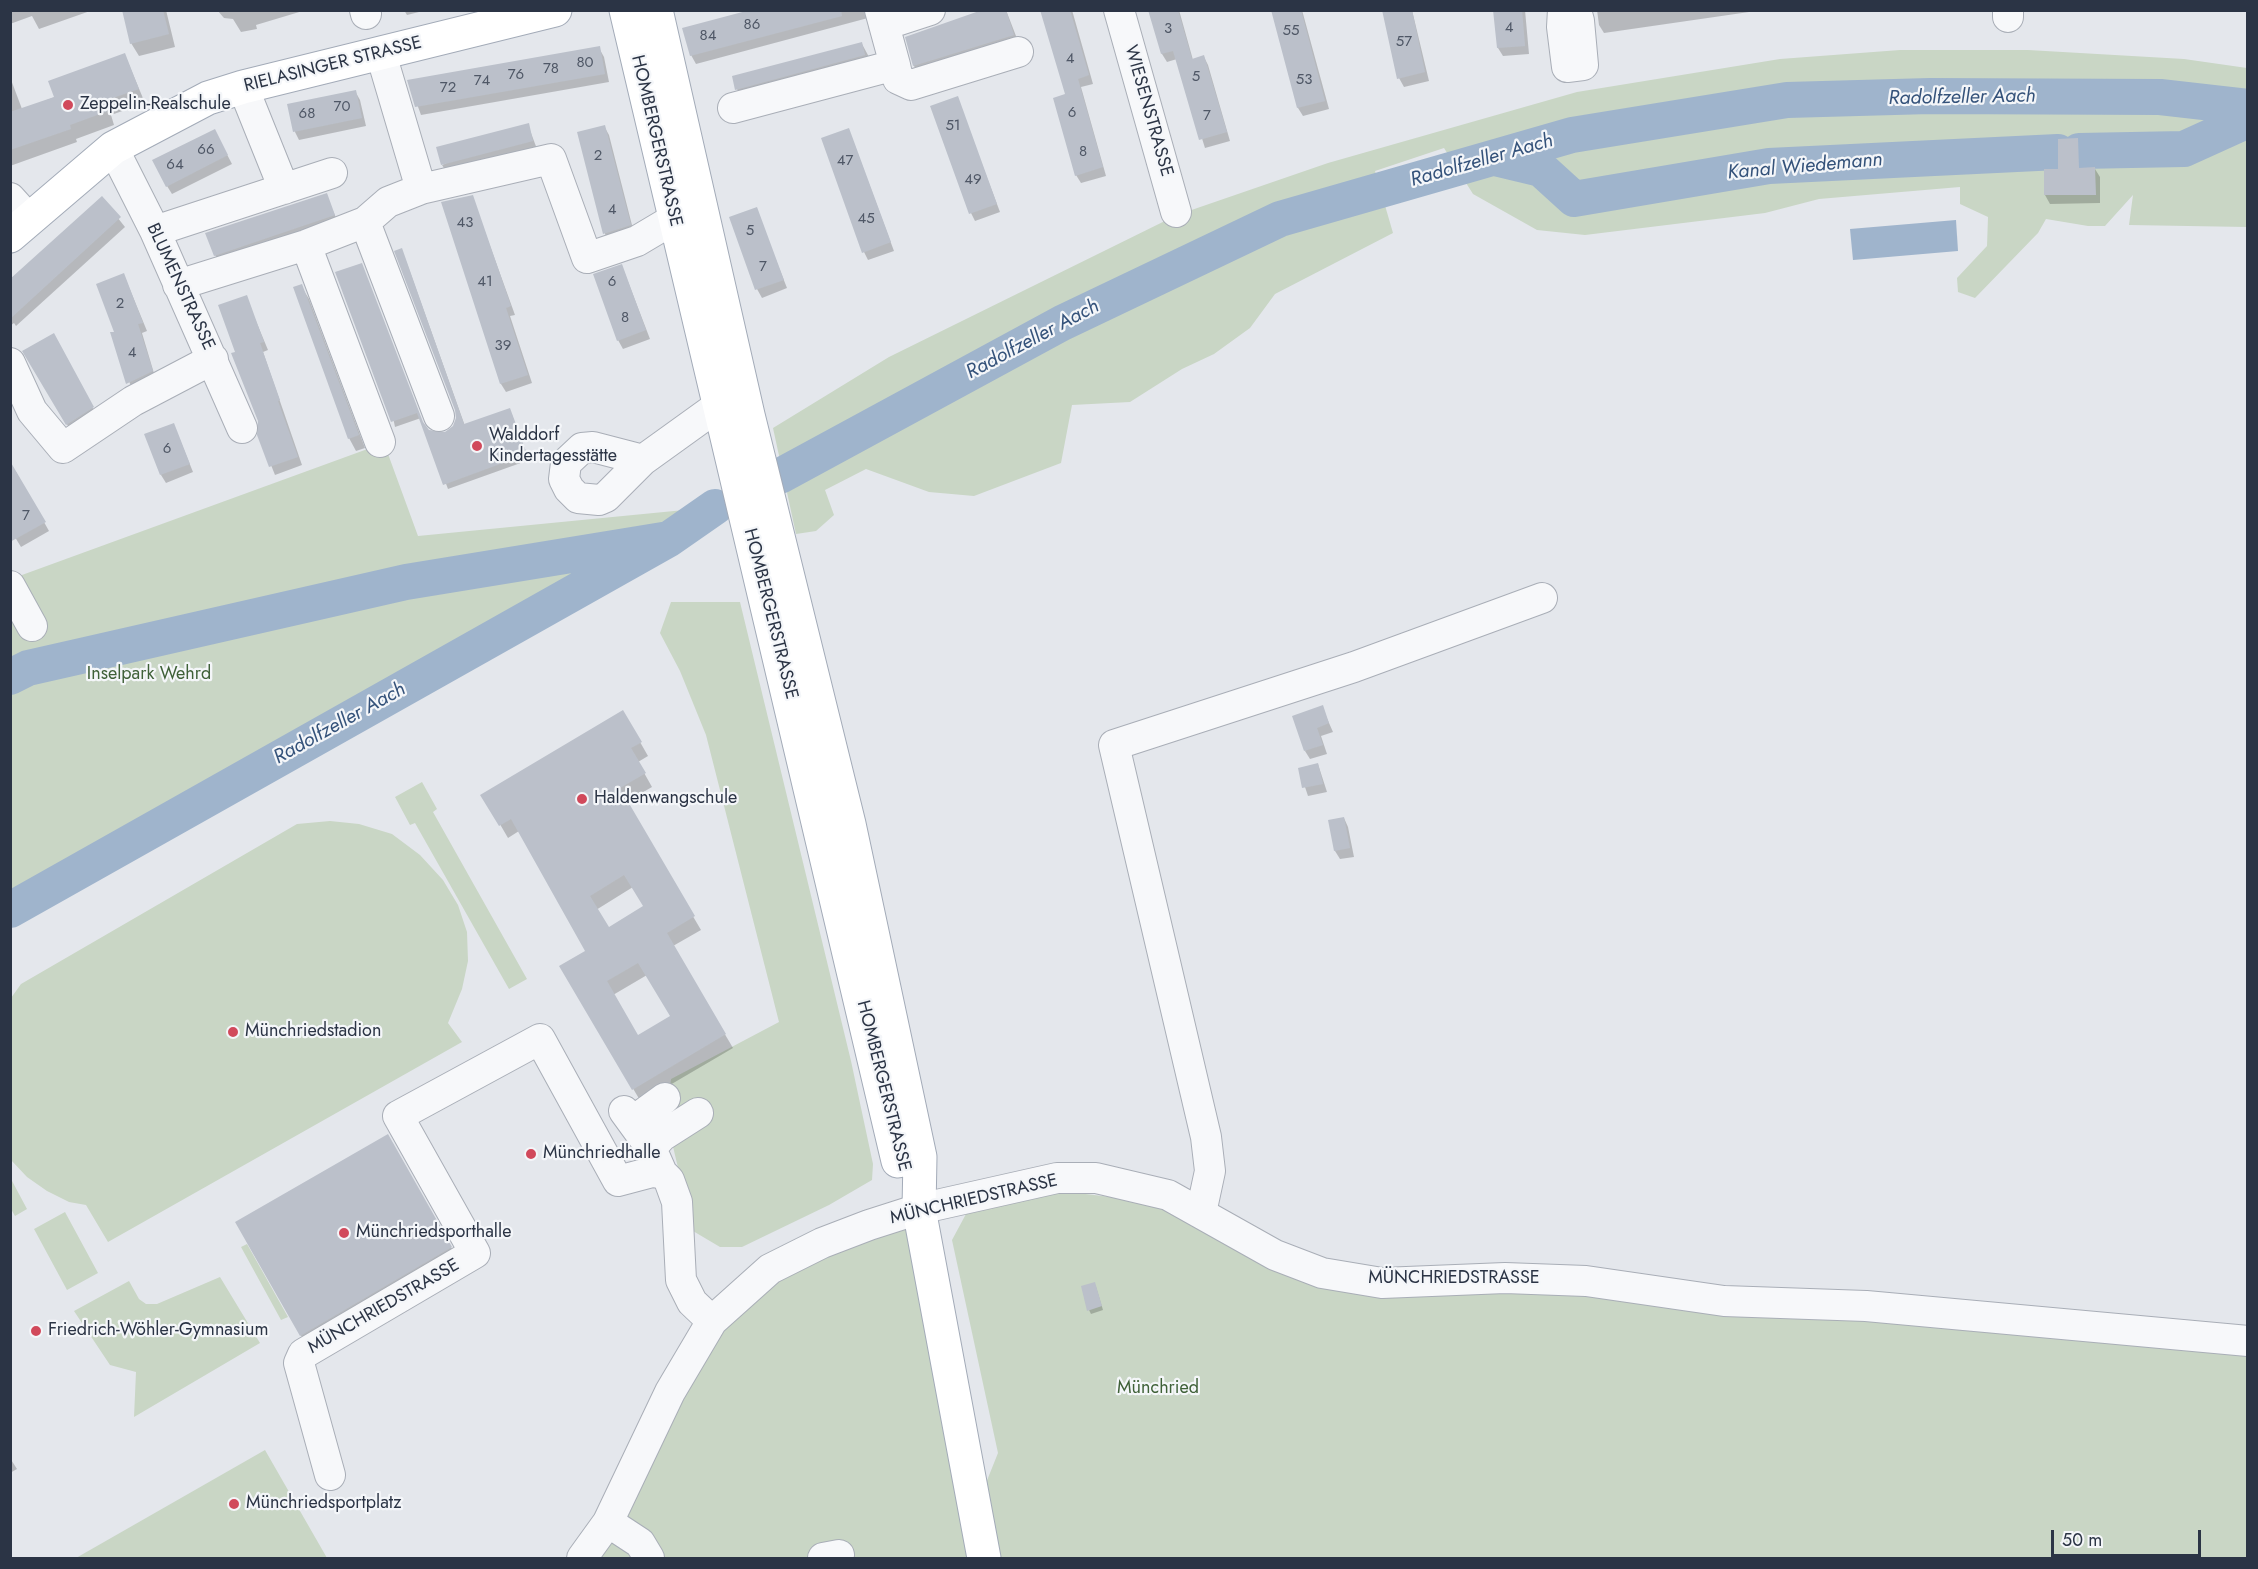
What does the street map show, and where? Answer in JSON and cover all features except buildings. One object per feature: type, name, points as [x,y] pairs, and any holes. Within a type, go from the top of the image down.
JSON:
[{"type":"main road","name":"RIELASINGER STRASSE","points":[[17,218],[113,148],[208,98],[243,87],[555,10]]},
{"type":"main road","name":"HOMBERGERSTRASSE","points":[[626,10],[674,219],[849,824],[920,1157],[919,1209],[984,1558]]},
{"type":"main road","name":"HOMBERGERSTRASSE","points":[[656,10],[730,415]]},
{"type":"street","points":[[930,10],[882,18],[898,79],[911,85],[1018,52]]},
{"type":"street","name":"WIESENSTRASSE","points":[[1119,10],[1176,212]]},
{"type":"street","points":[[1563,10],[1562,27],[1567,67],[1583,65],[1576,10]]},
{"type":"street","points":[[381,54],[421,189]]},
{"type":"street","points":[[733,108],[895,65]]},
{"type":"street","points":[[243,87],[284,189]]},
{"type":"street","name":"BLUMENSTRASSE","points":[[113,148],[155,231],[242,428]]},
{"type":"street","points":[[178,285],[306,245],[365,222],[388,202],[421,189],[551,159],[587,258],[638,241],[674,219]]},
{"type":"street","points":[[155,231],[333,173]]},
{"type":"street","points":[[365,222],[439,416]]},
{"type":"street","points":[[306,245],[380,442]]},
{"type":"street","points":[[10,363],[32,411],[63,448],[133,401],[213,359]]},
{"type":"street","points":[[643,460],[730,415]]},
{"type":"street","points":[[10,586],[32,626]]},
{"type":"street","points":[[1201,1213],[1210,1171],[1206,1137],[1114,745],[1354,667],[1542,598]]},
{"type":"street","name":"MÜNCHRIEDSTRASSE","points":[[330,1475],[299,1364],[303,1354],[475,1253],[398,1116],[540,1039],[618,1181],[656,1160]]},
{"type":"street","points":[[665,1098],[628,1117],[669,1180],[676,1202],[681,1280],[692,1302],[712,1321]]},
{"type":"street","points":[[656,1160],[662,1136],[698,1113]]},
{"type":"street","name":"MÜNCHRIEDSTRASSE","points":[[582,1558],[608,1522],[670,1392],[712,1321],[770,1269],[822,1243],[919,1209],[1057,1179],[1096,1179],[1168,1195],[1275,1255],[1322,1273],[1382,1282],[1505,1278],[1586,1281],[1724,1301],[1866,1306],[2247,1341]]},
{"type":"street","points":[[608,1522],[640,1544],[649,1558]]},
{"type":"green space","points":[[1900,50],[2028,50],[2184,59],[2247,68],[2247,227],[2129,225],[2133,195],[2105,226],[2088,226],[2046,219],[2038,233],[1975,298],[1958,292],[1957,278],[1987,246],[1988,217],[1960,204],[1960,187],[1819,199],[1765,213],[1585,235],[1537,230],[1473,194],[1444,148],[1375,171],[1393,233],[1275,294],[1250,328],[1214,354],[1182,369],[1130,402],[1072,405],[1061,463],[974,496],[929,492],[866,469],[825,490],[834,515],[816,531],[796,534],[773,428],[889,357],[1177,215],[1328,163],[1577,92],[1780,59]]},
{"type":"green space","name":"Inselpark Wehrd","points":[[384,443],[418,536],[715,507],[669,539],[11,910],[11,579]]},
{"type":"green space","points":[[671,602],[740,602],[851,1061],[873,1164],[872,1180],[829,1205],[742,1247],[720,1247],[693,1231],[666,1117],[671,1079],[779,1022],[706,735],[680,671],[660,633]]},
{"type":"green space","points":[[422,782],[437,809],[433,812],[527,979],[509,989],[415,823],[410,825],[395,797]]},
{"type":"green space","name":"Münchriedstadion","points":[[330,821],[359,824],[392,834],[420,855],[443,880],[458,905],[467,932],[468,961],[462,989],[448,1023],[462,1042],[108,1242],[86,1205],[69,1202],[47,1191],[27,1177],[11,1160],[11,998],[21,984],[297,824]]},
{"type":"green space","points":[[11,1179],[27,1209],[15,1216],[11,1209]]},
{"type":"green space","name":"Münchried","points":[[1052,1190],[1161,1203],[1322,1276],[1506,1282],[2247,1345],[2247,1558],[582,1558],[670,1392],[770,1269],[919,1209],[976,1508],[998,1453],[952,1240],[966,1214]]},
{"type":"green space","points":[[65,1212],[98,1273],[67,1290],[34,1229]]},
{"type":"green space","points":[[247,1244],[288,1317],[281,1320],[241,1247]]},
{"type":"green space","points":[[220,1277],[260,1343],[134,1417],[136,1372],[110,1365],[74,1311],[129,1281],[139,1299],[146,1304],[157,1304]]},
{"type":"green space","name":"Münchriedsportplatz","points":[[265,1450],[327,1558],[76,1558]]},
{"type":"water","points":[[1956,220],[1958,251],[1853,260],[1850,229]]},
{"type":"waterway","name":"Radolfzeller Aach","points":[[780,476],[1062,323],[1280,219],[1572,135],[1787,100],[1930,96],[2160,97],[2248,107]]},
{"type":"waterway","name":"Kanal Wiedemann","points":[[2079,151],[2184,149],[2248,120]]},
{"type":"waterway","name":"Kanal Wiedemann","points":[[1495,158],[1541,169],[1574,199],[1769,166],[2058,152]]},
{"type":"waterway","name":"Radolfzeller Aach","points":[[10,677],[28,668],[406,582],[669,539],[715,507]]},
{"type":"waterway","name":"Radolfzeller Aach","points":[[10,910],[669,539]]},
{"type":"place","name":"Zeppelin-Realschule","points":[[68,105]]},
{"type":"place","name":"Walddorf Kindertagesstätte","points":[[477,446]]},
{"type":"place","name":"Haldenwangschule","points":[[582,799]]},
{"type":"place","name":"Münchriedstadion","points":[[233,1032]]},
{"type":"place","name":"Münchriedhalle","points":[[531,1154]]},
{"type":"place","name":"Münchriedsporthalle","points":[[344,1233]]},
{"type":"place","name":"Friedrich-Wöhler-Gymnasium","points":[[36,1331]]},
{"type":"place","name":"Münchriedsportplatz","points":[[234,1504]]}]
